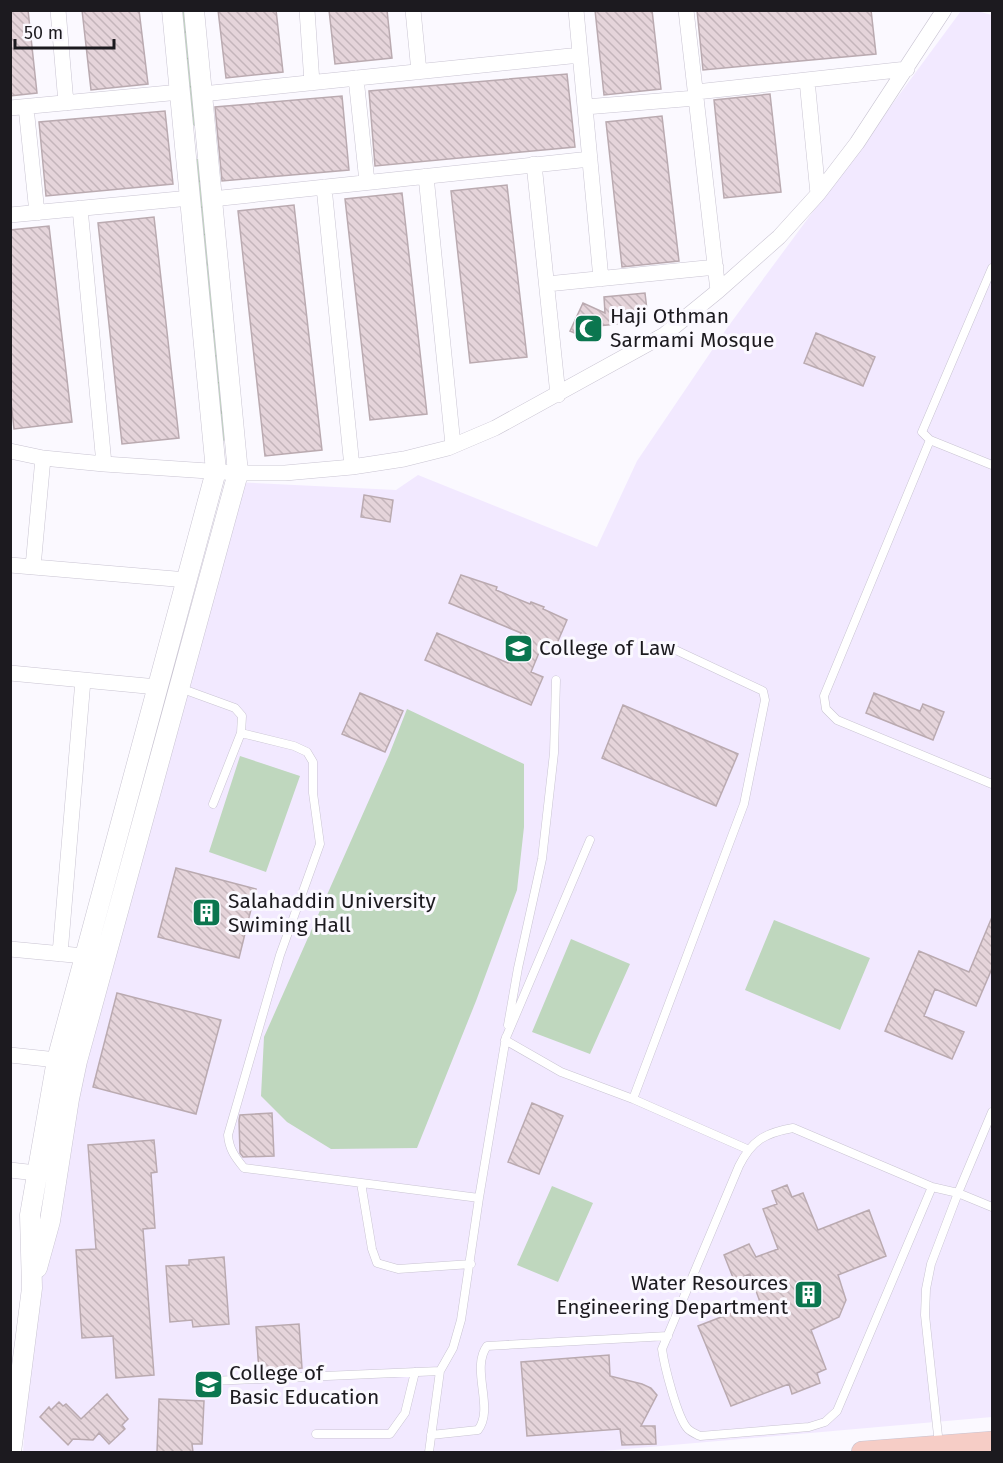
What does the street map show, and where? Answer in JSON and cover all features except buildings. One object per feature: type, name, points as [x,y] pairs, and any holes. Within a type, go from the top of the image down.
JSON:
[{"type":"main road","points":[[862,1452],[993,1442]]},
{"type":"street","points":[[58,10],[66,103]]},
{"type":"street","points":[[32,1288],[30,1215],[57,1060],[216,471],[172,10]]},
{"type":"street","points":[[11,1452],[32,1288],[50,1221],[77,1060],[238,473],[194,10]]},
{"type":"street","points":[[307,10],[312,83]]},
{"type":"street","points":[[413,10],[418,72]]},
{"type":"street","points":[[576,10],[601,279]]},
{"type":"street","points":[[686,10],[718,291]]},
{"type":"street","points":[[10,452],[104,464],[238,473],[285,473],[352,468],[404,459],[453,445],[495,428],[664,335],[779,237],[818,194],[857,143],[944,10]]},
{"type":"street","points":[[202,94],[580,55]]},
{"type":"street","points":[[585,107],[907,69]]},
{"type":"street","points":[[356,78],[367,182]]},
{"type":"street","points":[[807,80],[818,194]]},
{"type":"street","points":[[37,213],[18,108],[180,92]]},
{"type":"street","points":[[185,145],[207,144]]},
{"type":"street","points":[[212,199],[590,159]]},
{"type":"street","points":[[534,164],[558,395]]},
{"type":"street","points":[[426,176],[453,445]]},
{"type":"street","points":[[324,187],[352,468]]},
{"type":"street","points":[[10,215],[190,198]]},
{"type":"street","points":[[80,208],[104,464]]},
{"type":"street","points":[[547,284],[716,267]]},
{"type":"street","points":[[33,567],[43,458]]},
{"type":"street","points":[[10,565],[187,580]]},
{"type":"street","points":[[10,673],[157,687]]},
{"type":"street","points":[[60,954],[83,680]]},
{"type":"street","points":[[109,864],[128,871]]},
{"type":"street","points":[[10,949],[84,956]]},
{"type":"street","points":[[10,1055],[57,1060]]},
{"type":"street","points":[[10,1170],[36,1173]]},
{"type":"lane","points":[[993,268],[922,432],[930,440],[993,465]]},
{"type":"lane","points":[[930,440],[824,696],[826,710],[837,720],[993,784]]},
{"type":"lane","points":[[633,1099],[744,804],[765,700],[763,691],[667,646]]},
{"type":"lane","points":[[429,1452],[440,1371],[453,1348],[461,1320],[505,1040],[542,859],[554,753],[556,680]]},
{"type":"lane","points":[[178,687],[235,708],[242,716],[241,733],[213,804]]},
{"type":"lane","points":[[241,733],[294,746],[307,752],[313,762],[313,794],[320,844],[280,955],[228,1135],[229,1147],[244,1168],[479,1198]]},
{"type":"lane","points":[[505,1040],[590,840]]},
{"type":"lane","points":[[505,1040],[561,1072],[633,1099],[747,1149]]},
{"type":"lane","points":[[939,1446],[925,1315],[926,1289],[931,1264],[958,1192],[993,1112]]},
{"type":"lane","points":[[932,1187],[837,1411],[825,1422],[809,1427],[700,1436],[688,1429],[682,1420],[663,1363],[662,1348],[747,1149],[760,1139],[774,1132],[793,1128],[932,1187],[958,1192],[993,1207]]},
{"type":"lane","points":[[361,1183],[372,1249],[377,1263],[398,1269],[471,1264]]},
{"type":"lane","points":[[431,1436],[478,1430],[482,1426],[484,1415],[481,1361],[482,1352],[487,1346],[668,1336]]},
{"type":"lane","points":[[211,1381],[440,1371]]},
{"type":"lane","points":[[316,1434],[390,1434],[405,1413],[416,1372]]},
{"type":"shaded area","points":[[961,11],[977,11],[992,15],[992,1417],[592,1452],[23,1452],[32,1314],[71,1091],[234,482],[396,490],[418,475],[597,547],[637,461],[727,328]]},
{"type":"green space","points":[[182,11],[186,11],[195,126],[193,125]]},
{"type":"green space","points":[[196,159],[199,159],[226,440],[223,441]]},
{"type":"green space","points":[[407,709],[524,764],[524,827],[517,890],[476,1001],[417,1148],[331,1149],[287,1122],[261,1096],[264,1037],[389,755]]},
{"type":"green space","points":[[240,756],[300,776],[266,872],[209,852]]},
{"type":"green space","points":[[774,920],[870,958],[840,1030],[745,990]]},
{"type":"green space","points":[[571,939],[630,964],[590,1054],[532,1032]]},
{"type":"green space","points":[[552,1186],[593,1203],[558,1282],[517,1265]]},
{"type":"place","name":"Haji Othman Sarmami Mosque","points":[[589,328]]},
{"type":"place","name":"College of Law","points":[[518,648]]},
{"type":"place","name":"Salahaddin University Swiming Hall","points":[[207,913]]},
{"type":"place","name":"Water Resources Engineering Department","points":[[809,1295]]},
{"type":"place","name":"College of Basic Education","points":[[208,1385]]}]
